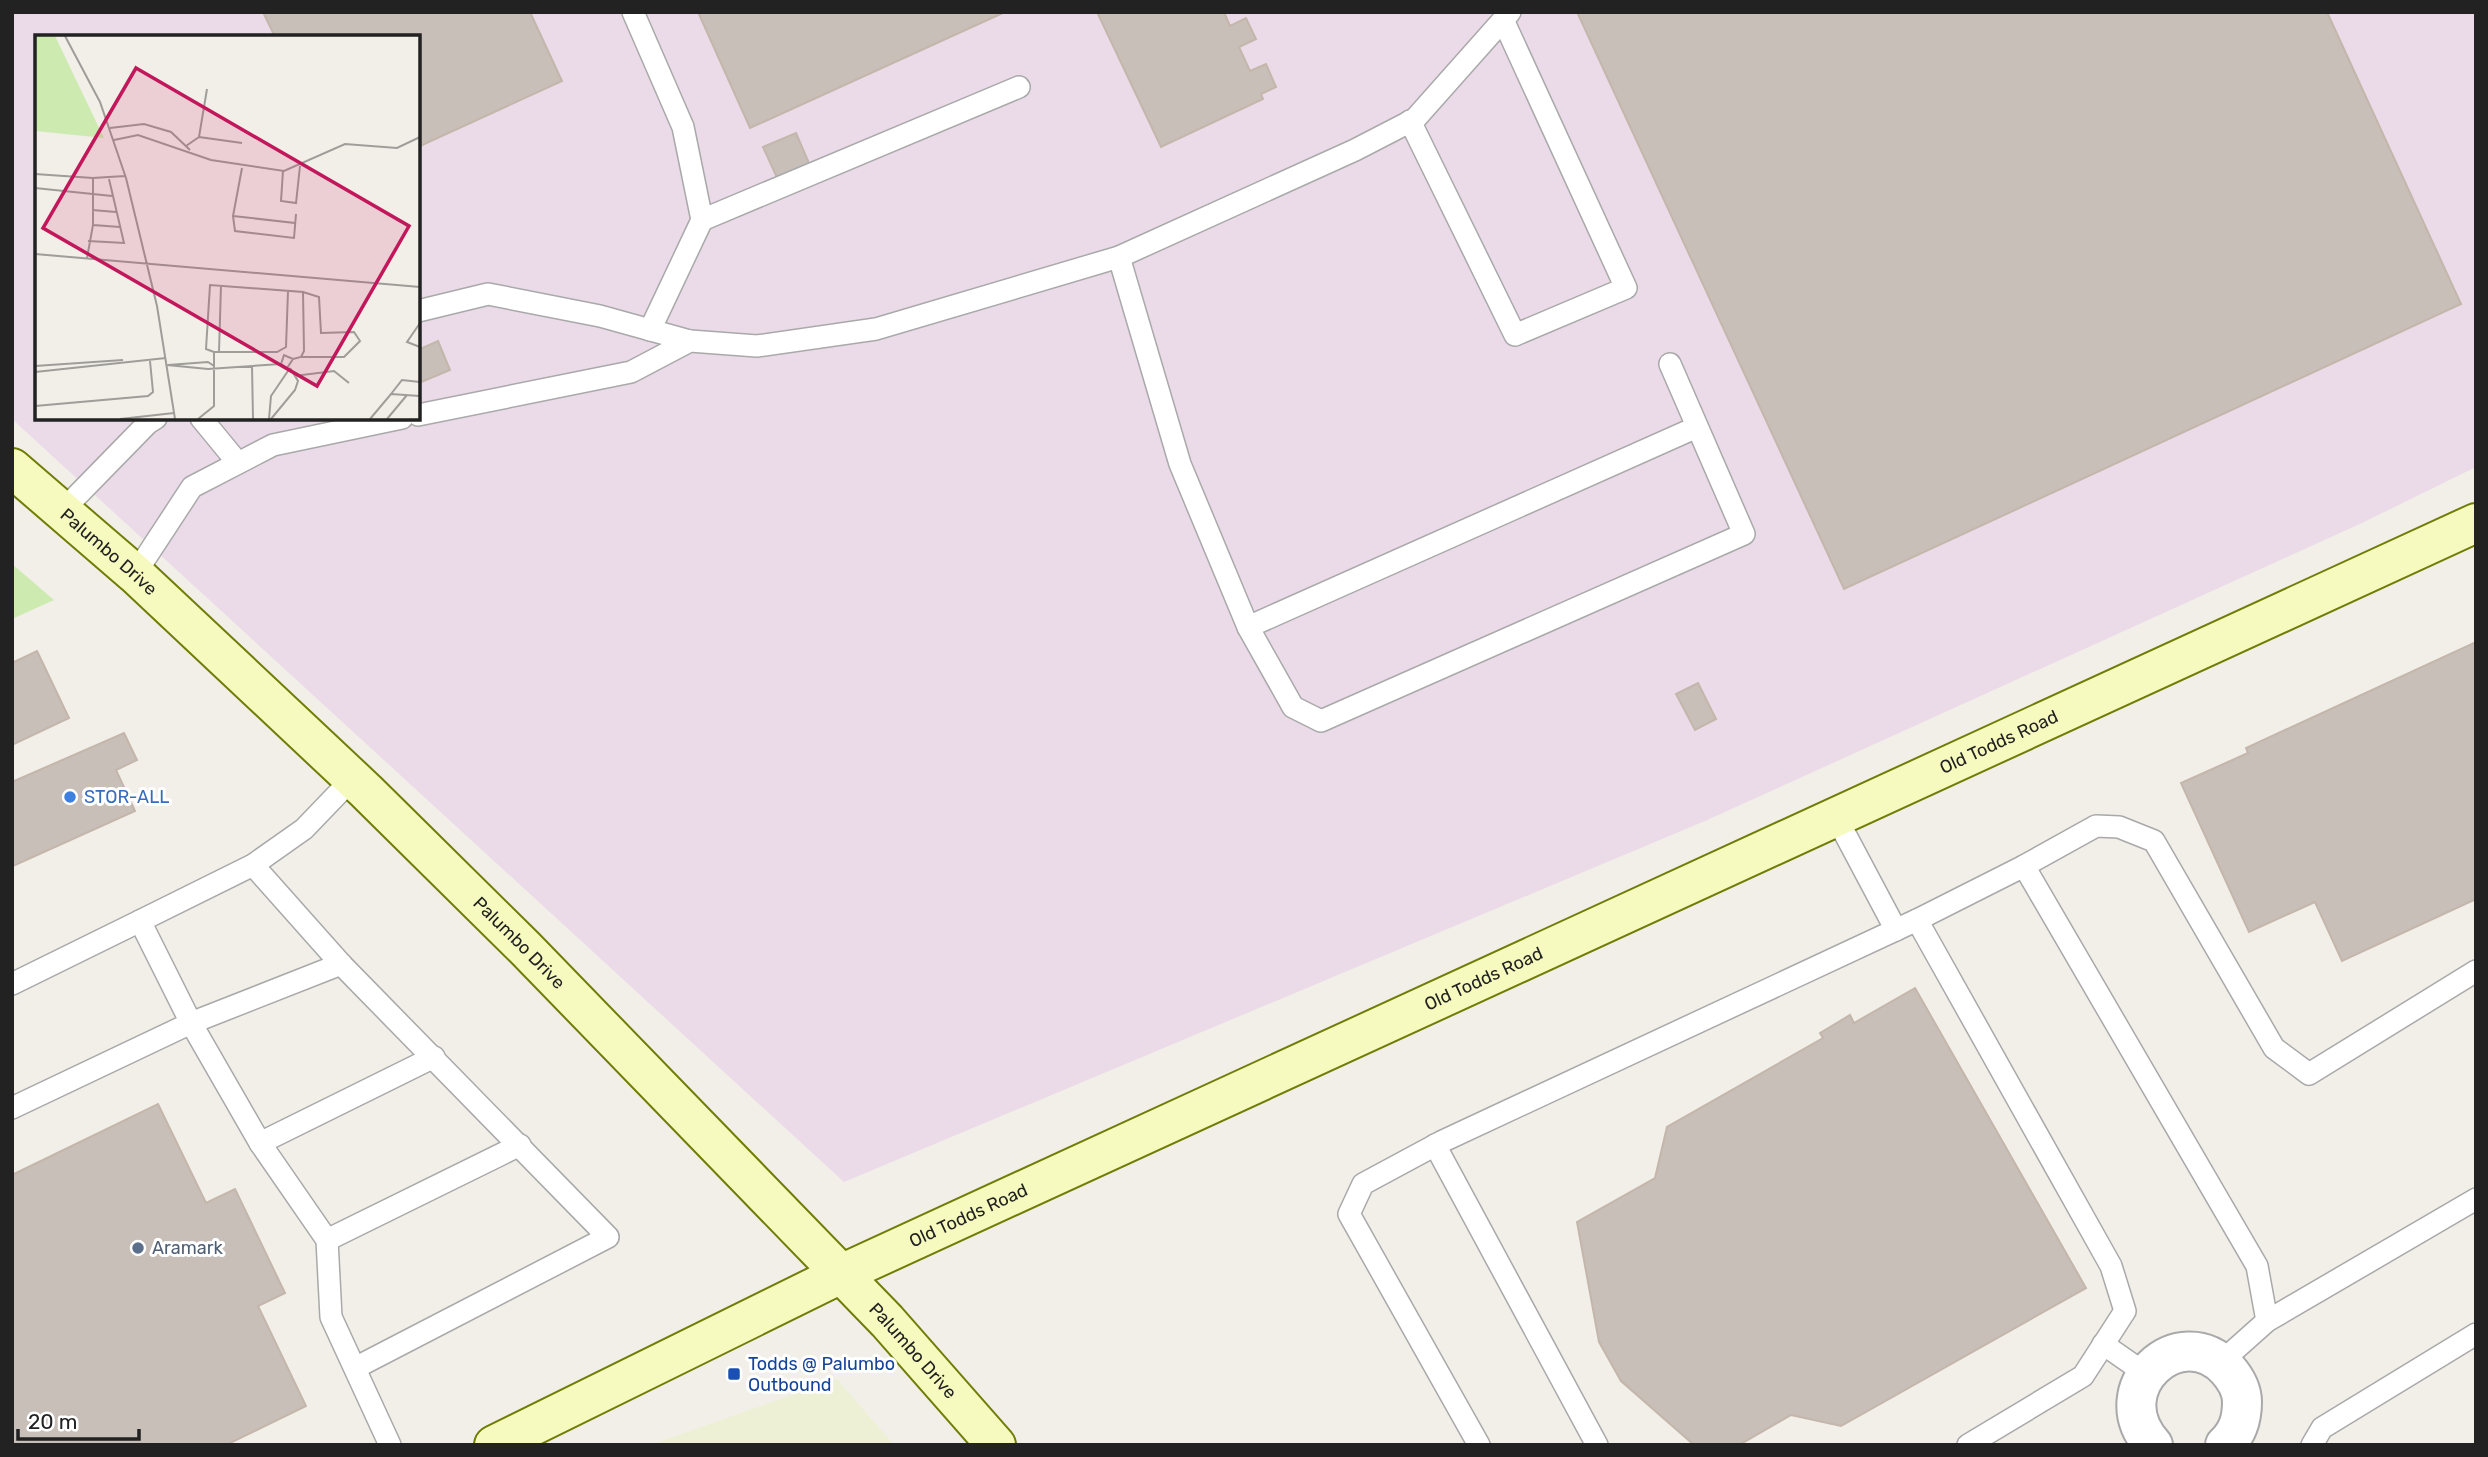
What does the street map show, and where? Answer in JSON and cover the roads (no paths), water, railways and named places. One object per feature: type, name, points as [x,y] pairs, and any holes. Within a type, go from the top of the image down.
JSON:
[{"type":"main road","name":"Palumbo Drive","points":[[12,468],[135,574],[352,778],[525,948],[887,1321],[996,1445]]},
{"type":"main road","name":"Old Todds Road","points":[[494,1445],[841,1274],[2476,523]]},
{"type":"street","points":[[2153,1445],[2143,1434],[2136,1414],[2136,1393],[2146,1374],[2161,1359],[2181,1353],[2202,1353],[2221,1362],[2235,1378],[2242,1397],[2241,1419],[2234,1443]]},
{"type":"lane","points":[[633,12],[683,127],[702,220],[650,330]]},
{"type":"lane","points":[[420,311],[488,294],[600,316],[690,341],[757,346],[876,329],[1119,257],[1355,150],[1410,121],[1415,119],[1507,17],[1626,288],[1515,335],[1410,121]]},
{"type":"lane","points":[[702,220],[1019,87]]},
{"type":"lane","points":[[1119,257],[1180,464],[1248,627],[1293,707],[1321,721],[1744,534],[1670,363]]},
{"type":"lane","points":[[420,415],[631,372],[690,341]]},
{"type":"lane","points":[[62,511],[153,420]]},
{"type":"lane","points":[[203,420],[238,463]]},
{"type":"lane","points":[[135,574],[192,486],[273,445],[392,420]]},
{"type":"lane","points":[[1248,627],[1697,427]]},
{"type":"lane","points":[[12,984],[253,865],[304,829],[352,778]]},
{"type":"lane","points":[[1836,817],[1895,930]]},
{"type":"lane","points":[[1479,1445],[1349,1214],[1363,1184],[1435,1145],[1917,920],[2096,826],[2119,827],[2154,841],[2274,1048],[2309,1074],[2476,971]]},
{"type":"lane","points":[[253,865],[341,964],[608,1237],[355,1368]]},
{"type":"lane","points":[[2024,866],[2257,1266],[2267,1321]]},
{"type":"lane","points":[[1917,920],[2111,1266],[2125,1311],[2083,1376],[1968,1445]]},
{"type":"lane","points":[[140,921],[191,1023],[260,1143],[327,1240],[331,1317],[390,1445]]},
{"type":"lane","points":[[12,1108],[191,1023],[341,964]]},
{"type":"lane","points":[[260,1143],[434,1057]]},
{"type":"lane","points":[[327,1240],[520,1145]]},
{"type":"lane","points":[[1435,1145],[1597,1445]]},
{"type":"lane","points":[[2221,1362],[2267,1321],[2476,1199]]},
{"type":"lane","points":[[2312,1445],[2322,1428],[2476,1334]]},
{"type":"lane","points":[[2104,1344],[2146,1374]]},
{"type":"place","name":"STOR-ALL","points":[[70,797]]},
{"type":"place","name":"Aramark","points":[[138,1248]]},
{"type":"place","name":"Todds @ Palumbo Outbound","points":[[734,1374]]}]
